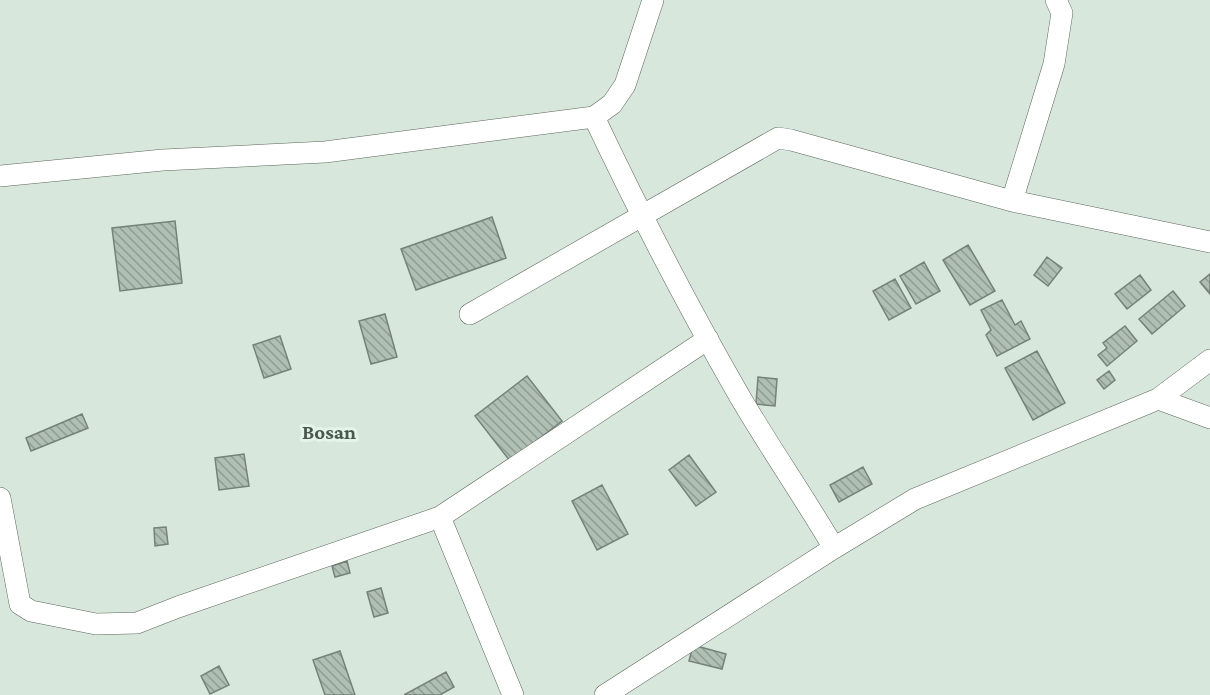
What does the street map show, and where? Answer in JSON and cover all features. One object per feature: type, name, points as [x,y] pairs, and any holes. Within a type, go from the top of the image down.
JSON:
[{"type":"street","points":[[0,176],[163,160],[325,152],[594,117],[612,104],[625,85],[653,0]]},
{"type":"street","points":[[1012,201],[1054,64],[1062,14],[1056,0]]},
{"type":"street","points":[[594,117],[642,218],[741,399],[834,548]]},
{"type":"street","points":[[470,314],[642,218],[778,138],[1012,201],[1210,242]]},
{"type":"street","points":[[0,498],[20,604],[31,611],[96,624],[137,623],[440,517],[708,339]]},
{"type":"street","points":[[605,695],[834,548],[915,499],[1158,399],[1210,360]]},
{"type":"street","points":[[1158,399],[1210,418]]},
{"type":"street","points":[[440,517],[513,695]]},
{"type":"building","points":[[492,217],[506,258],[416,290],[401,249]]},
{"type":"building","points":[[175,221],[182,283],[120,291],[112,228]]},
{"type":"building","points":[[968,245],[995,291],[970,305],[943,260]]},
{"type":"building","points":[[1047,257],[1062,268],[1048,286],[1034,275]]},
{"type":"building","points":[[924,262],[940,291],[916,304],[900,276]]},
{"type":"building","points":[[1210,274],[1210,294],[1200,282]]},
{"type":"building","points":[[1140,275],[1151,290],[1127,309],[1115,294]]},
{"type":"building","points":[[895,279],[911,308],[889,320],[873,291]]},
{"type":"building","points":[[1173,291],[1185,306],[1152,334],[1139,319]]},
{"type":"building","points":[[1002,300],[1015,325],[1021,321],[1030,339],[997,356],[986,335],[991,330],[981,310]]},
{"type":"building","points":[[385,314],[397,357],[371,364],[359,321]]},
{"type":"building","points":[[1125,326],[1137,341],[1107,366],[1098,355],[1107,348],[1103,343]]},
{"type":"building","points":[[280,336],[291,369],[264,378],[253,345]]},
{"type":"building","points":[[1037,351],[1065,403],[1033,420],[1005,368]]},
{"type":"building","points":[[1109,371],[1115,380],[1104,389],[1097,380]]},
{"type":"building","points":[[527,376],[562,421],[510,461],[475,416]]},
{"type":"building","points":[[758,377],[777,379],[775,406],[756,404]]},
{"type":"building","points":[[82,414],[88,428],[31,451],[26,438]]},
{"type":"building","points":[[244,454],[249,486],[219,490],[215,458]]},
{"type":"building","points":[[689,455],[716,492],[696,506],[669,470]]},
{"type":"building","points":[[863,467],[872,484],[839,502],[830,485]]},
{"type":"building","points":[[602,485],[628,534],[597,550],[572,501]]},
{"type":"building","points":[[166,527],[168,544],[155,546],[154,528]]},
{"type":"building","points":[[347,561],[350,573],[335,577],[332,566]]},
{"type":"building","points":[[381,588],[388,613],[374,617],[367,592]]},
{"type":"building","points":[[693,645],[726,654],[722,669],[689,661]]},
{"type":"building","points":[[340,651],[355,695],[325,695],[313,660]]},
{"type":"building","points":[[219,666],[229,685],[210,694],[201,676]]},
{"type":"building","points":[[446,672],[454,687],[440,695],[404,695]]},
{"type":"district","name":"Bosan","points":[[329,432]]}]
